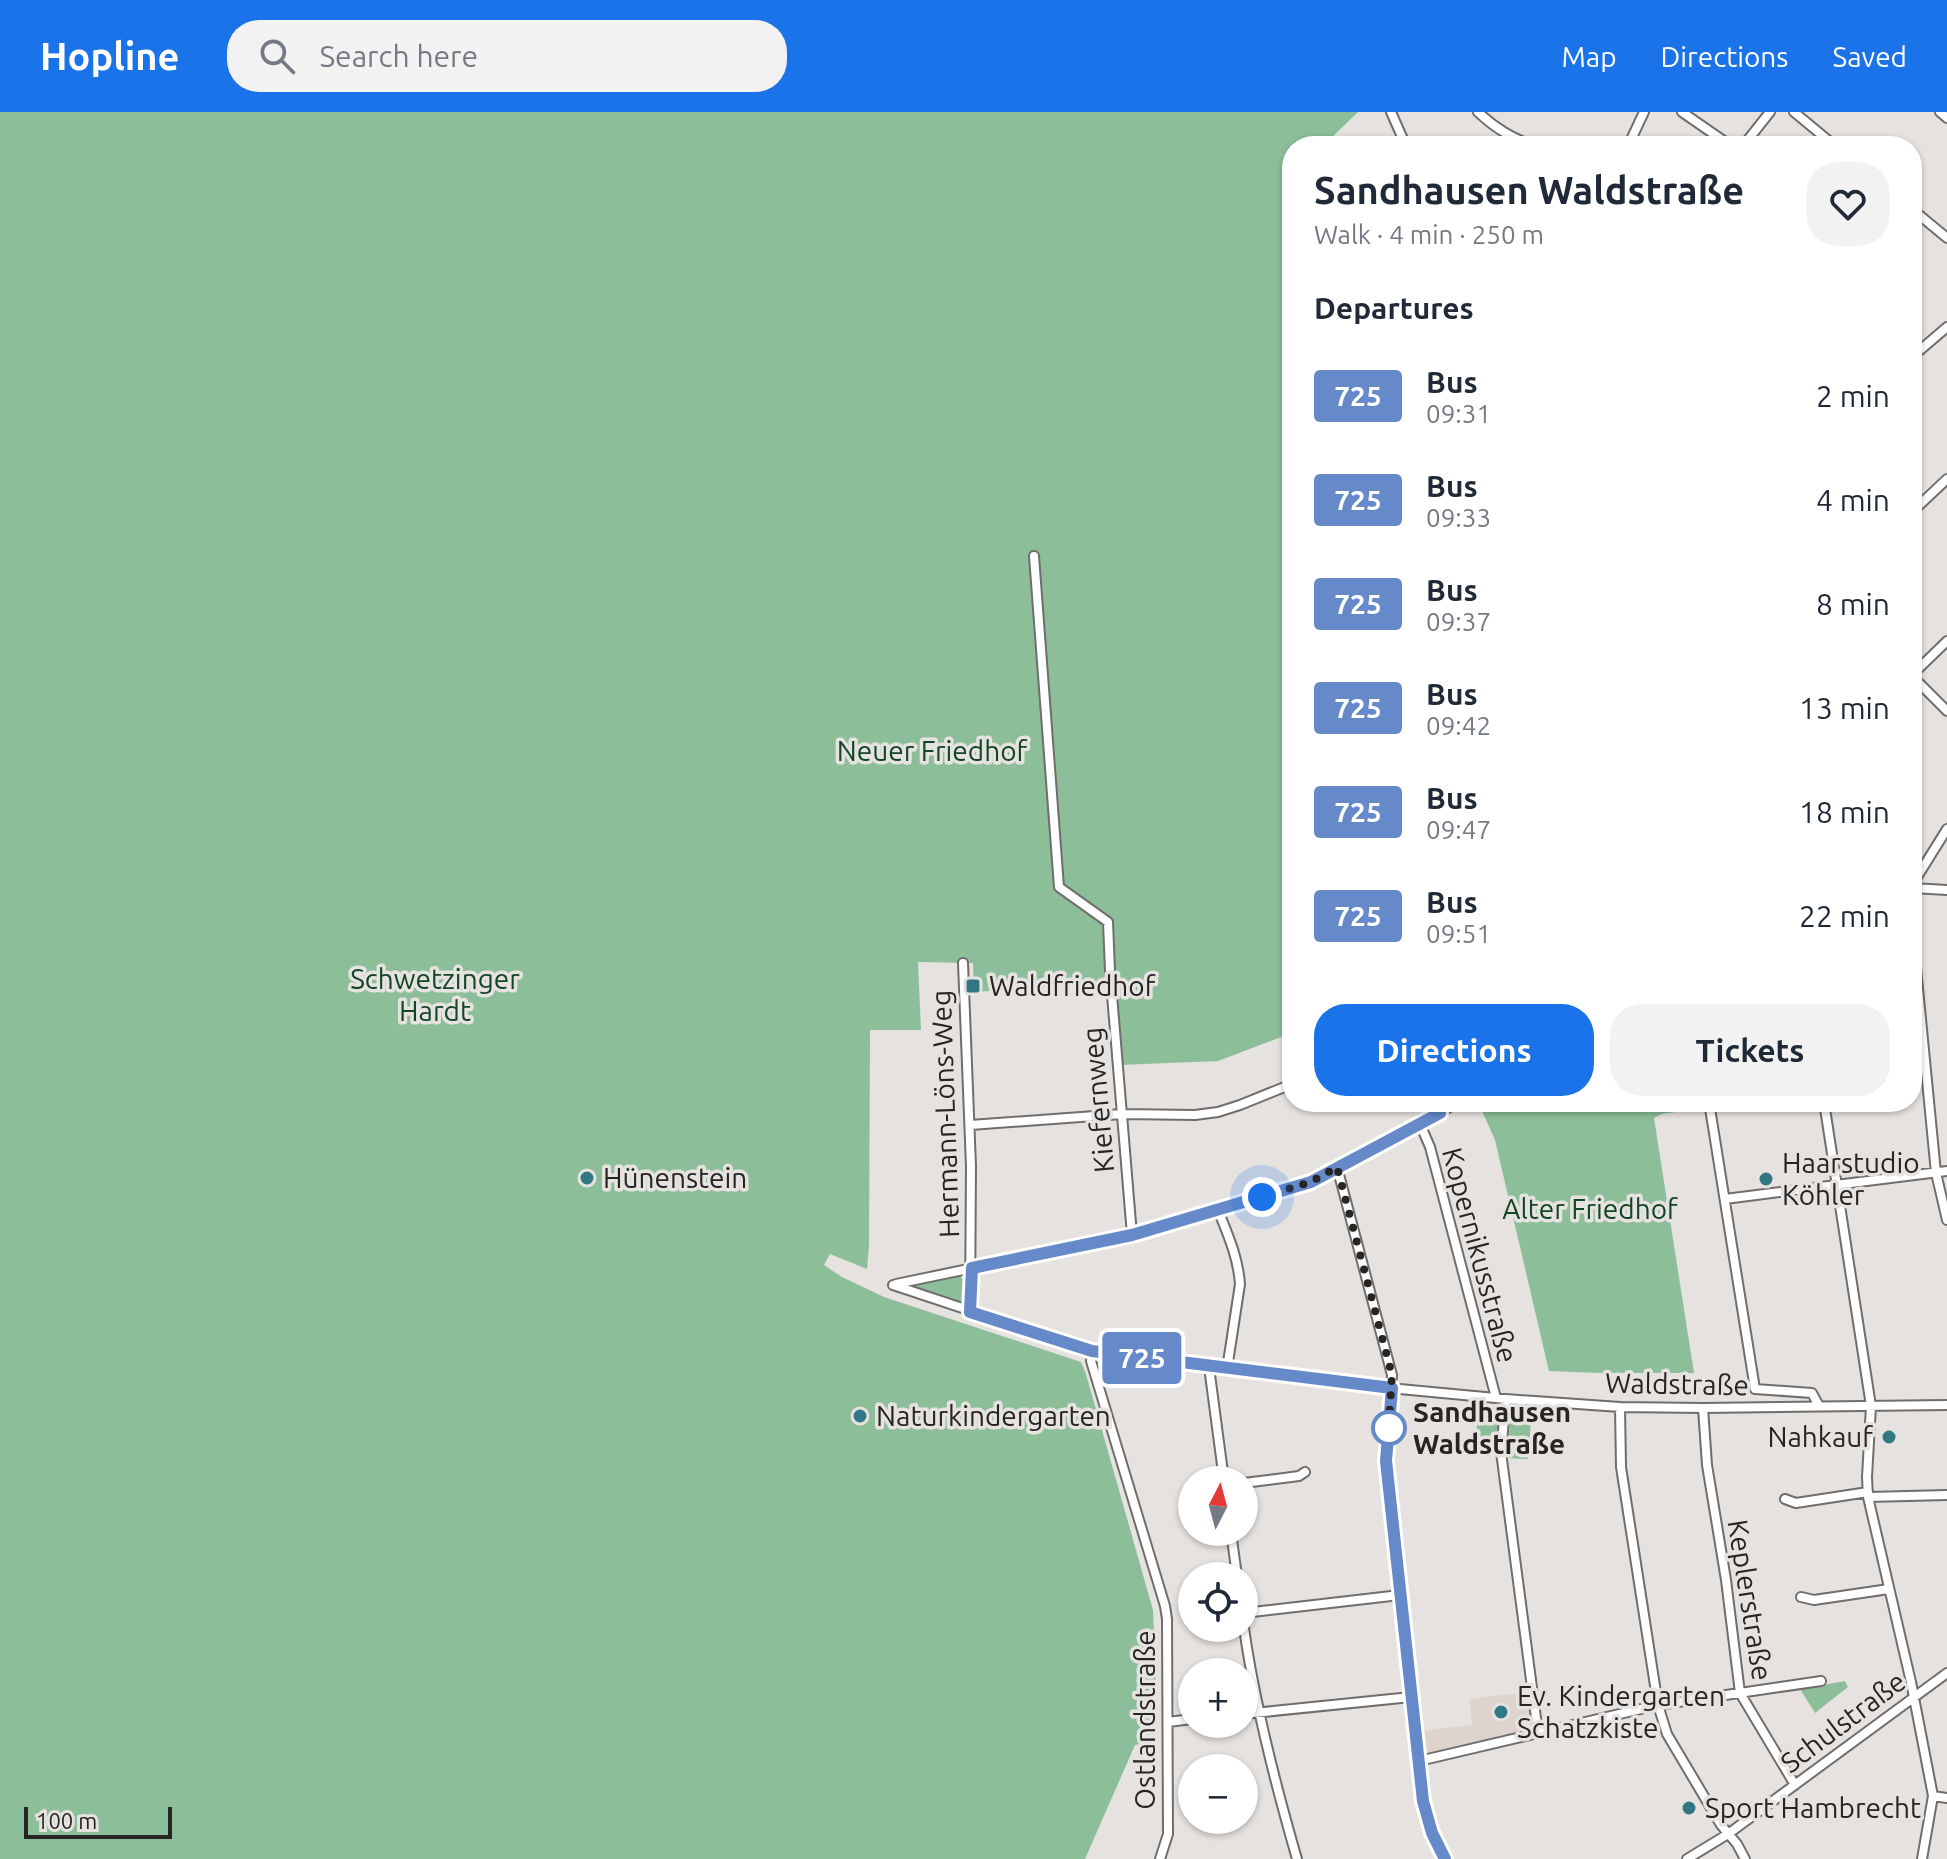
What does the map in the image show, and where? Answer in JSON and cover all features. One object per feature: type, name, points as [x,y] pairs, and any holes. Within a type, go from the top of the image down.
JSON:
[{"type":"street","points":[[1391,112],[1402,136]]},
{"type":"street","points":[[1478,112],[1509,136]]},
{"type":"street","points":[[1633,136],[1644,112]]},
{"type":"street","points":[[1682,112],[1717,136]]},
{"type":"street","points":[[1751,136],[1770,112]]},
{"type":"street","points":[[1794,112],[1823,136]]},
{"type":"street","points":[[1940,112],[1947,118]]},
{"type":"street","points":[[1922,218],[1947,238]]},
{"type":"street","points":[[1922,348],[1947,327]]},
{"type":"street","points":[[1922,503],[1947,479]]},
{"type":"street","name":"Kiefernweg","points":[[1034,556],[1059,887],[1108,922],[1132,1235]]},
{"type":"street","points":[[1922,665],[1947,641]]},
{"type":"street","points":[[1922,685],[1947,711]]},
{"type":"street","points":[[1922,870],[1947,829]]},
{"type":"street","points":[[1922,887],[1947,890]]},
{"type":"street","name":"Hermann-Löns-Weg","points":[[963,963],[970,1125],[970,1312]]},
{"type":"street","points":[[1922,1030],[1936,1173],[1947,1220]]},
{"type":"street","points":[[970,1125],[1122,1114],[1173,1116],[1218,1112],[1282,1088]]},
{"type":"street","points":[[1711,1112],[1755,1389],[1812,1393],[1819,1406]]},
{"type":"street","points":[[1826,1112],[1871,1406],[1868,1495],[1914,1696],[1933,1796],[1922,1859]]},
{"type":"street","points":[[972,1268],[1132,1235],[1311,1182],[1440,1113]]},
{"type":"street","name":"Kopernikusstraße","points":[[1420,1124],[1430,1147],[1501,1398]]},
{"type":"street","points":[[1337,1167],[1392,1375],[1386,1461],[1411,1697],[1423,1801],[1432,1833],[1445,1859]]},
{"type":"street","points":[[1725,1199],[1947,1171]]},
{"type":"street","points":[[1218,1210],[1236,1255],[1240,1284],[1227,1369]]},
{"type":"street","name":"Waldstraße","points":[[972,1268],[893,1285],[1092,1351],[1392,1388],[1620,1407],[1947,1405]]},
{"type":"street","name":"Ostlandstraße","points":[[1092,1351],[1091,1361],[1165,1606],[1168,1633],[1168,1834],[1160,1859]]},
{"type":"street","points":[[1209,1367],[1222,1466]]},
{"type":"street","points":[[1501,1398],[1501,1452],[1538,1733]]},
{"type":"street","points":[[1620,1407],[1621,1467],[1658,1705],[1667,1734],[1745,1859]]},
{"type":"street","name":"Keplerstraße","points":[[1703,1408],[1707,1465],[1740,1693],[1795,1785]]},
{"type":"street","points":[[1258,1481],[1299,1476],[1305,1472]]},
{"type":"street","points":[[1785,1499],[1796,1503],[1868,1495],[1947,1495]]},
{"type":"street","points":[[1801,1597],[1814,1600],[1889,1589]]},
{"type":"street","points":[[1258,1611],[1400,1595]]},
{"type":"street","points":[[1246,1642],[1259,1713],[1297,1859]]},
{"type":"street","name":"Schulstraße","points":[[1687,1859],[1728,1834],[1947,1673]]},
{"type":"street","points":[[1419,1761],[1658,1705],[1821,1681]]},
{"type":"street","points":[[1259,1713],[1411,1697]]},
{"type":"street","points":[[1168,1722],[1178,1721]]},
{"type":"street","points":[[1933,1796],[1947,1798]]},
{"type":"shaded area","name":"Ev. Kindergarten Schatzkiste","points":[[1527,1692],[1532,1725],[1529,1729],[1428,1754],[1424,1751],[1421,1731],[1472,1725],[1470,1699]]},
{"type":"green space","name":"Schwetzinger Hardt","points":[[0,112],[1358,112],[1333,136],[1282,136],[1282,1037],[1218,1061],[1120,1065],[1111,983],[974,992],[973,963],[918,962],[921,1030],[870,1030],[867,1269],[830,1254],[824,1265],[884,1297],[1081,1362],[1153,1610],[1156,1680],[1154,1742],[1135,1745],[1085,1859],[0,1859]]},
{"type":"green space","name":"Alter Friedhof","points":[[1482,1112],[1675,1112],[1654,1118],[1694,1373],[1549,1371],[1495,1140]]},
{"type":"green space","points":[[959,1276],[965,1280],[965,1299],[960,1304],[908,1286]]},
{"type":"green space","points":[[1479,1406],[1496,1407],[1500,1411],[1496,1451],[1491,1451],[1491,1456],[1474,1455]]},
{"type":"green space","points":[[1516,1409],[1532,1410],[1528,1459],[1507,1458],[1511,1412]]},
{"type":"green space","points":[[1845,1681],[1848,1687],[1815,1713],[1800,1689]]},
{"type":"bus line","name":"725","points":[[1439,1112],[1311,1182],[1132,1235],[972,1268],[970,1312],[1092,1351],[1392,1388],[1386,1461],[1423,1801],[1432,1833],[1445,1859]]},
{"type":"place","name":"Waldfriedhof","points":[[973,986]]},
{"type":"place","name":"Hünenstein","points":[[587,1178]]},
{"type":"place","name":"Haarstudio Köhler","points":[[1766,1179]]},
{"type":"place","name":"Naturkindergarten","points":[[860,1416]]},
{"type":"place","name":"Sandhausen Waldstraße","points":[[1389,1428]]},
{"type":"place","name":"Nahkauf","points":[[1889,1437]]},
{"type":"place","name":"Ev. Kindergarten Schatzkiste","points":[[1501,1712]]},
{"type":"place","name":"Sport Hambrecht","points":[[1689,1808]]},
{"type":"route","points":[[1262,1197],[1311,1182],[1337,1167],[1392,1375],[1388,1437],[1389,1428]]},
{"type":"park label","name":"Neuer Friedhof","points":[[932,751]]}]
